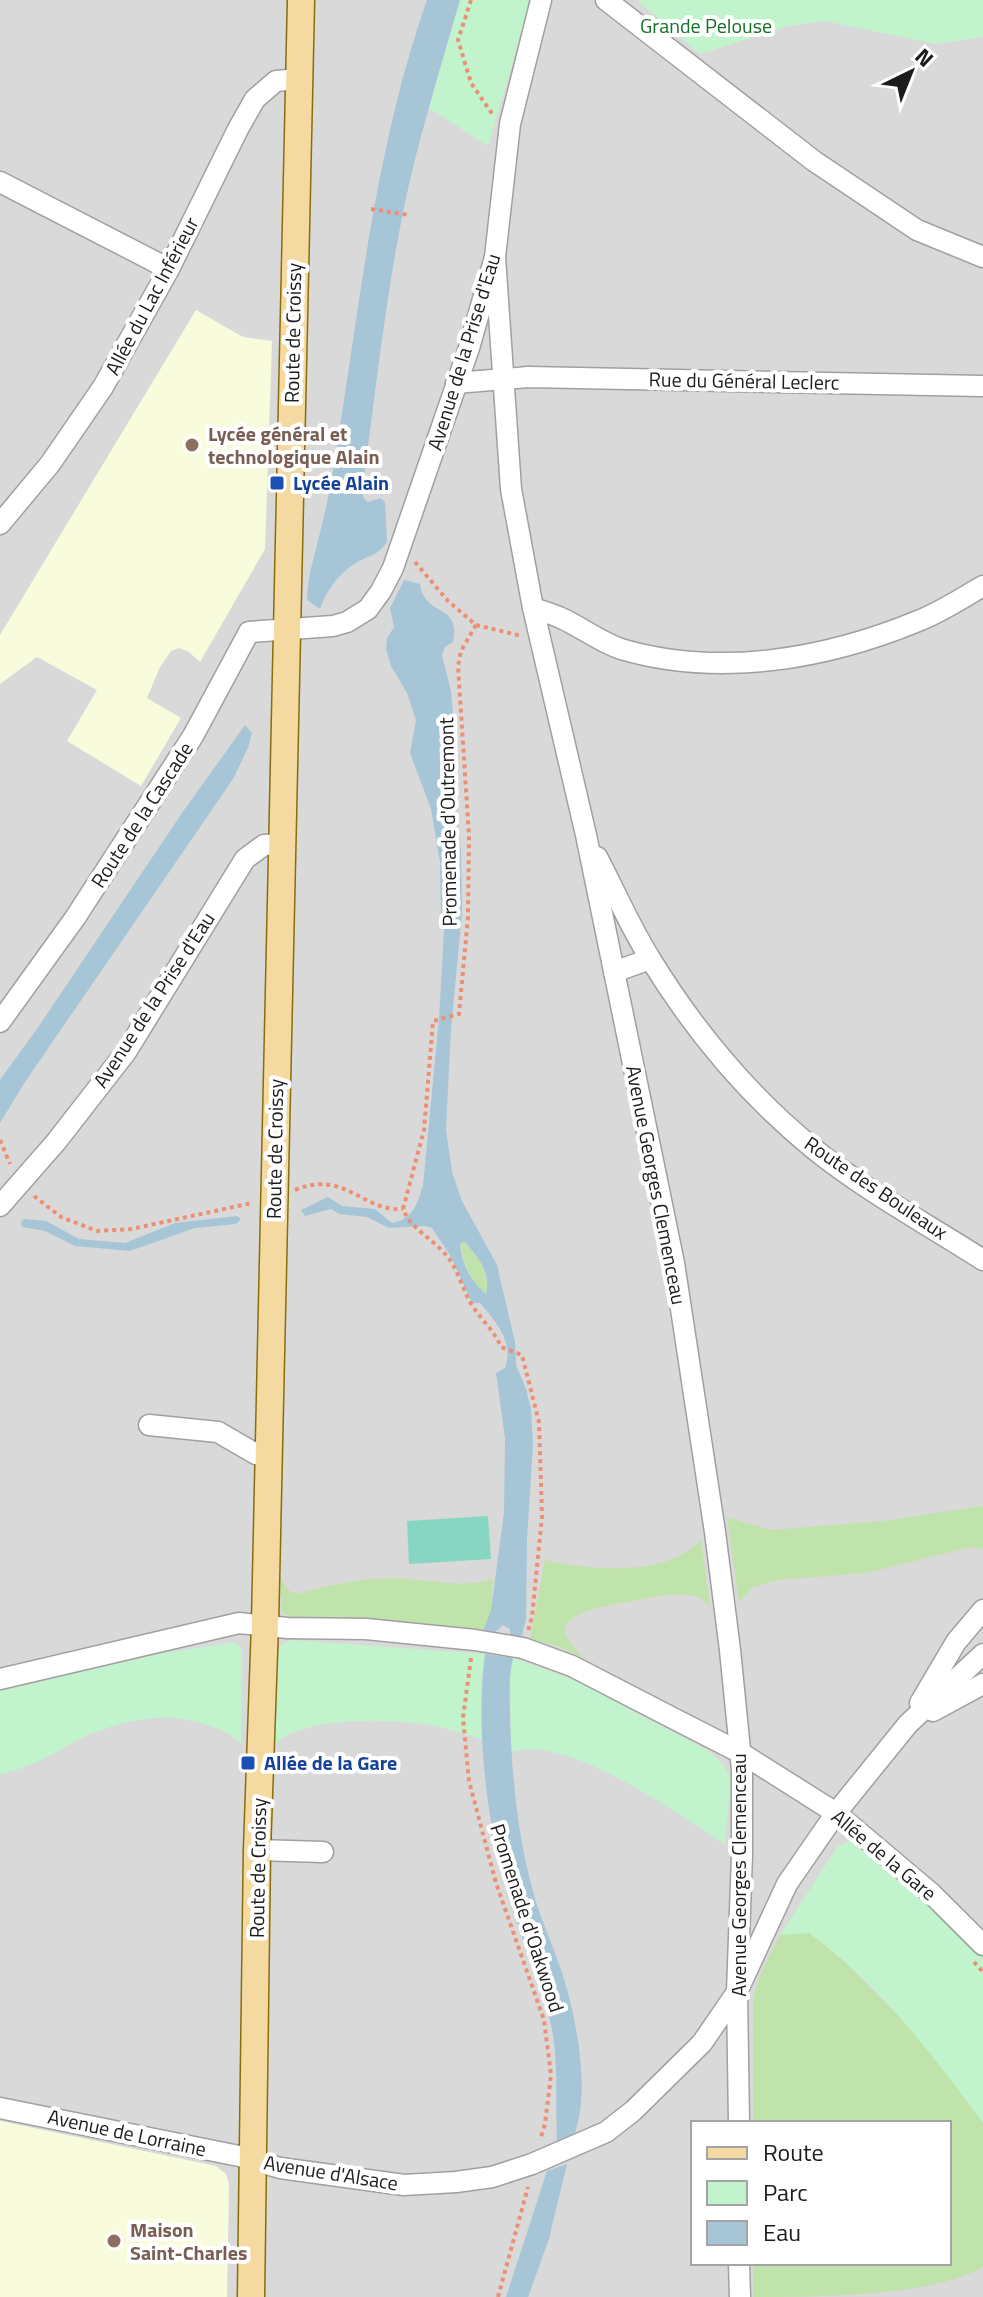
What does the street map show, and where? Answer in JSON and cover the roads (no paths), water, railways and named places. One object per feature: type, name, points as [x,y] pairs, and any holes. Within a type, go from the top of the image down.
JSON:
[{"type":"main road","name":"Route de Croissy","points":[[251,2297],[257,1850],[269,1456],[301,0]]},
{"type":"street","name":"Avenue de la Prise d'Eau","points":[[287,629],[333,626],[368,609],[381,591],[400,549],[469,348],[495,257],[508,139],[541,0]]},
{"type":"street","points":[[606,0],[814,161],[917,230],[983,257]]},
{"type":"street","name":"Allée du Lac Inférieur","points":[[0,524],[74,432],[103,387],[169,269],[255,99],[276,81],[299,79]]},
{"type":"street","points":[[0,182],[169,269]]},
{"type":"street","name":"Avenue Georges Clemenceau","points":[[495,257],[501,353],[506,379],[511,489],[533,608],[586,835],[674,1263],[715,1532],[741,1753],[742,1855],[737,1992],[739,2121]]},
{"type":"street","points":[[469,348],[484,346],[501,353]]},
{"type":"street","name":"Rue du Général Leclerc","points":[[456,383],[528,377],[983,386]]},
{"type":"street","points":[[533,608],[559,617],[618,648],[677,662],[745,663],[799,657],[863,642],[922,620],[983,586]]},
{"type":"street","name":"Route de la Cascade","points":[[0,1022],[75,918],[193,736],[245,636],[253,630],[287,629]]},
{"type":"street","name":"Route des Bouleaux","points":[[586,835],[650,959],[717,1052],[783,1121],[842,1170],[983,1260]]},
{"type":"street","name":"Avenue de la Prise d'Eau","points":[[0,1206],[56,1142],[126,1052],[245,859],[264,845],[282,844]]},
{"type":"street","points":[[614,972],[650,959]]},
{"type":"street","points":[[149,1425],[218,1432],[256,1454],[269,1456]]},
{"type":"street","name":"Avenue d'Alsace","points":[[908,1724],[956,1642],[981,1618]]},
{"type":"street","name":"Allée de la Gare","points":[[0,1679],[239,1623],[287,1628],[366,1629],[523,1648],[572,1666],[741,1753],[836,1813],[932,1894],[978,1953]]},
{"type":"street","name":"Avenue d'Alsace","points":[[254,2160],[280,2168],[404,2185],[456,2182],[492,2177],[532,2164],[606,2132],[633,2111],[702,2043],[737,1992],[787,1884],[836,1813],[908,1724],[983,1654]]},
{"type":"street","name":"Avenue d'Alsace","points":[[908,1724],[983,1684]]},
{"type":"street","points":[[257,1850],[323,1852]]},
{"type":"street","name":"Avenue de Lorraine","points":[[0,2108],[254,2160]]},
{"type":"street","points":[[739,2265],[740,2297]]},
{"type":"water","points":[[427,0],[460,0],[410,181],[397,242],[381,349],[362,492],[368,502],[380,498],[385,502],[387,542],[377,553],[356,563],[339,577],[320,609],[307,600],[309,578],[332,479],[382,169],[394,112]]},
{"type":"water","points":[[404,580],[420,584],[428,602],[447,615],[454,629],[453,642],[445,647],[442,655],[451,691],[452,743],[458,761],[455,793],[461,851],[462,913],[451,1029],[446,1129],[452,1172],[462,1201],[497,1265],[515,1342],[516,1365],[531,1409],[533,1445],[526,1619],[521,1639],[510,1638],[510,1629],[503,1625],[492,1635],[482,1634],[491,1610],[504,1513],[505,1438],[496,1373],[505,1368],[507,1359],[506,1341],[502,1333],[480,1303],[472,1303],[451,1257],[432,1228],[389,1228],[367,1217],[339,1214],[331,1209],[305,1216],[301,1210],[328,1197],[342,1206],[375,1209],[392,1223],[409,1214],[423,1186],[444,930],[440,862],[431,809],[410,753],[416,720],[386,649],[387,638],[394,627],[390,608]],"holes":[[[465,1242],[485,1272],[486,1294],[467,1271],[460,1243]]]},
{"type":"water","points":[[245,725],[252,733],[233,779],[0,1123],[0,1080]]},
{"type":"water","points":[[237,1216],[241,1219],[236,1224],[195,1228],[130,1251],[75,1246],[45,1231],[22,1227],[21,1222],[24,1219],[46,1221],[79,1239],[125,1243],[175,1223]]},
{"type":"water","points":[[485,1654],[513,1658],[510,1719],[520,1830],[528,1874],[563,1976],[577,2034],[581,2076],[579,2116],[575,2133],[557,2141],[556,2068],[551,2025],[538,1978],[510,1902],[489,1811],[481,1715]]},
{"type":"water","points":[[567,2164],[549,2239],[528,2297],[506,2297],[547,2171]]},
{"type":"place","name":"Lycée général et technologique Alain","points":[[192,445]]},
{"type":"place","name":"Lycée Alain","points":[[277,483]]},
{"type":"place","name":"Allée de la Gare","points":[[248,1763]]},
{"type":"place","name":"Maison Saint-Charles","points":[[114,2241]]},
{"type":"park label","name":"Grande Pelouse","points":[[706,26]]}]
